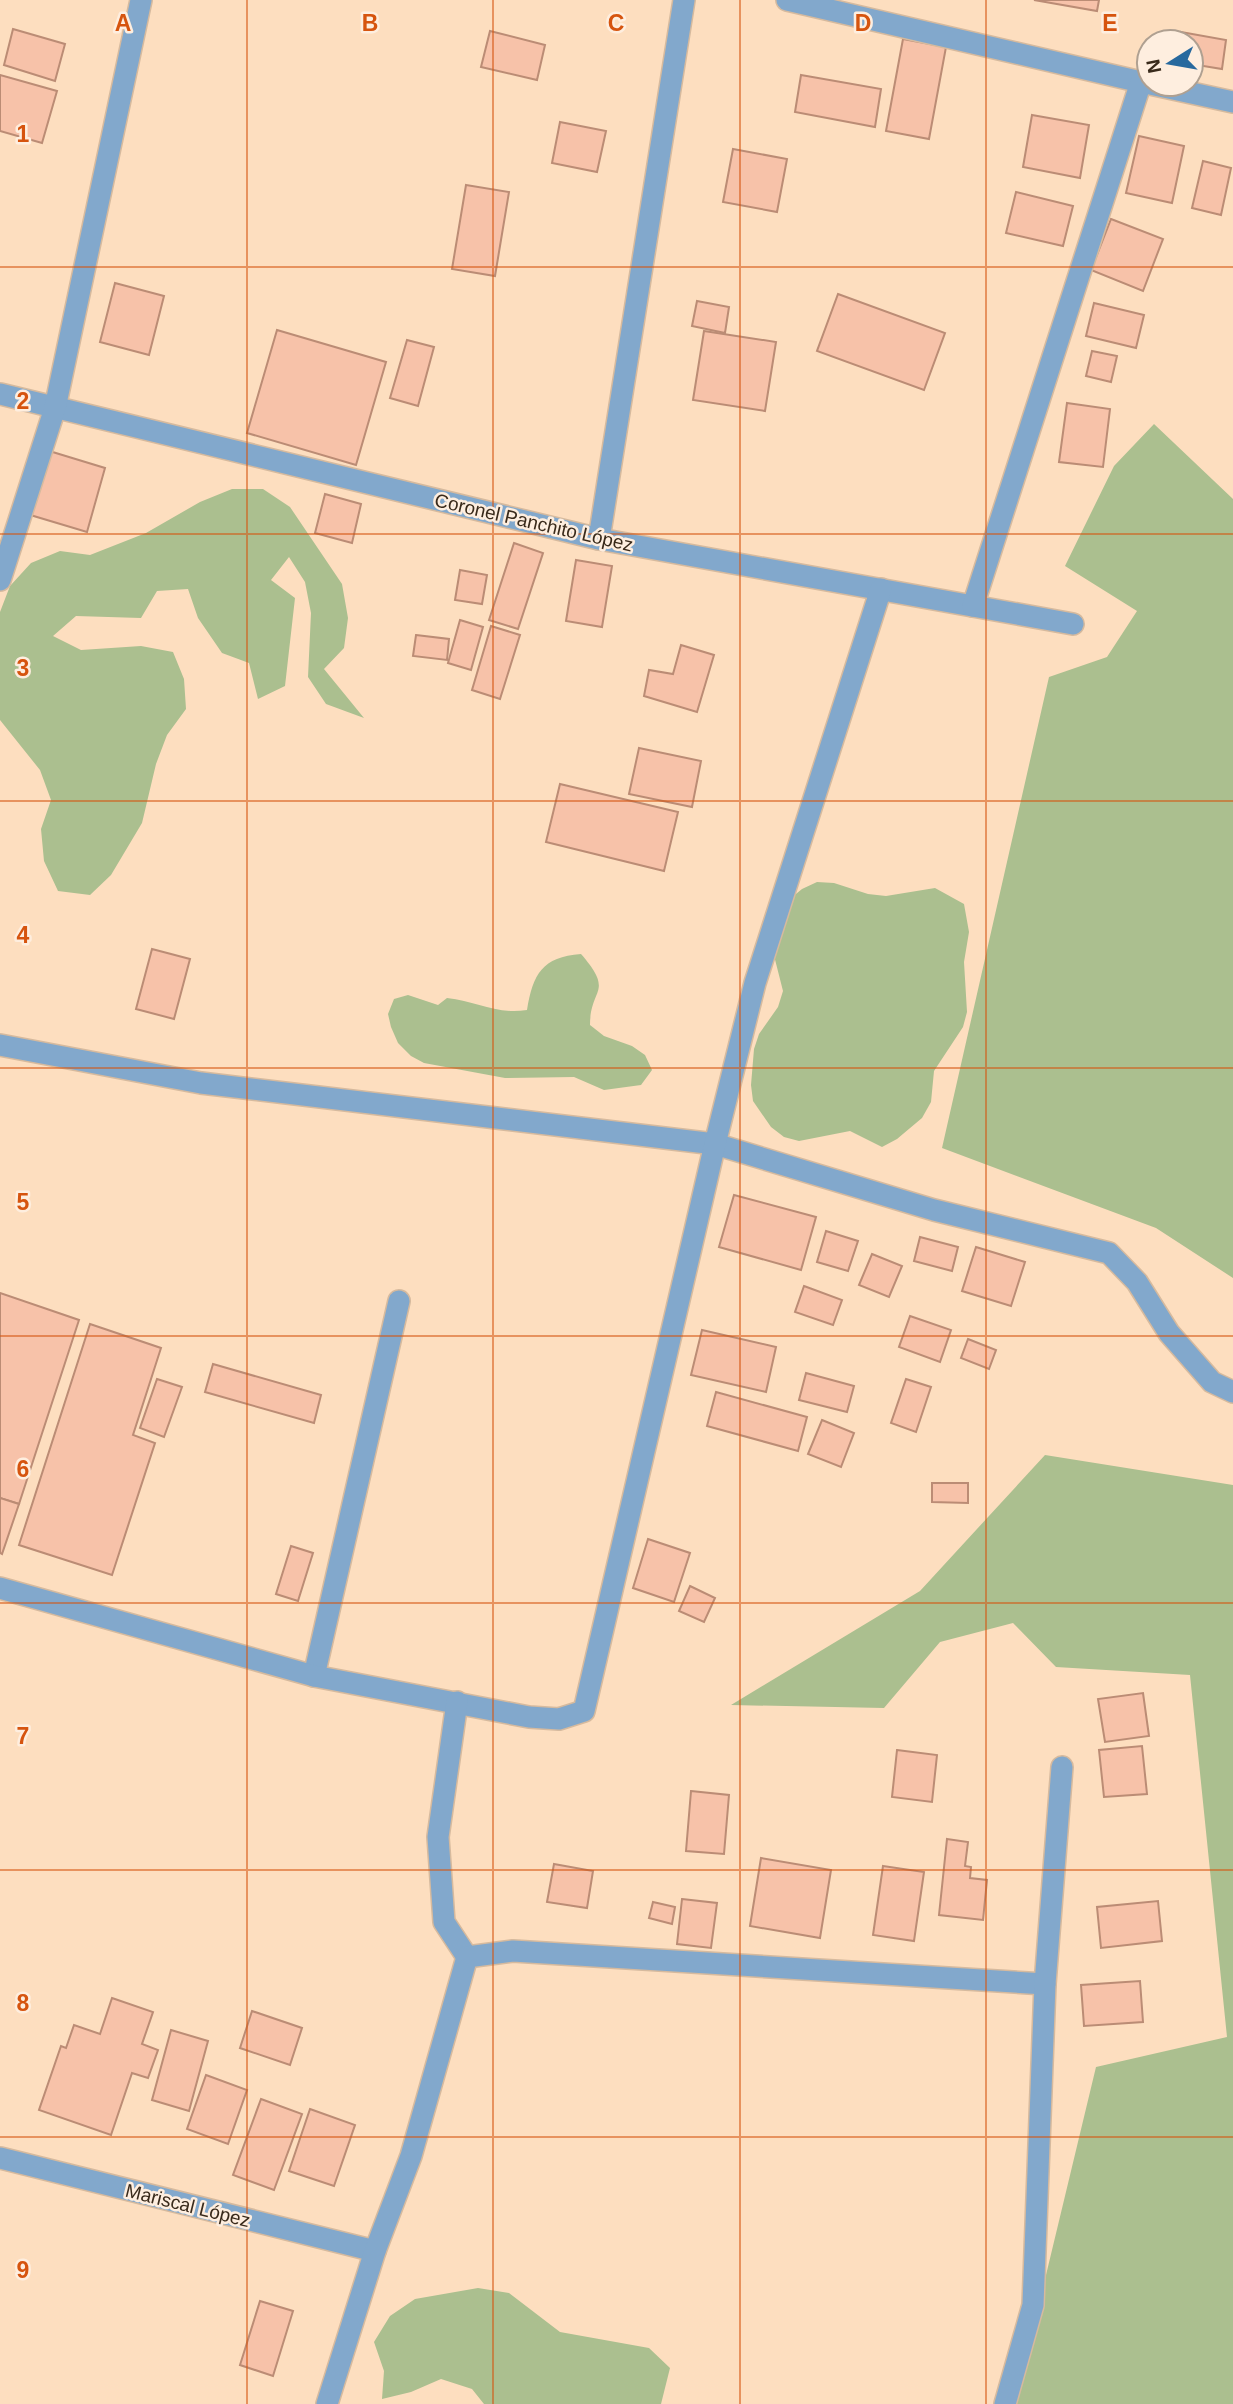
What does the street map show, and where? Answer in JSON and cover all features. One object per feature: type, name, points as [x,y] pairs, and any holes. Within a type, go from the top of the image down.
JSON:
[{"type":"street","points":[[0,580],[55,408],[141,0]]},
{"type":"street","points":[[599,539],[684,0]]},
{"type":"street","points":[[787,0],[1135,81]]},
{"type":"street","points":[[1205,96],[1233,102]]},
{"type":"street","points":[[973,606],[1136,98]]},
{"type":"street","name":"Coronel Panchito López","points":[[0,394],[599,539],[1073,624]]},
{"type":"street","points":[[0,1588],[314,1676],[529,1717],[559,1719],[584,1711],[715,1144],[755,983],[881,589]]},
{"type":"street","points":[[0,1045],[201,1083],[715,1144],[934,1210],[1109,1253],[1137,1282],[1169,1333],[1212,1382],[1233,1392]]},
{"type":"street","points":[[314,1676],[399,1301]]},
{"type":"street","points":[[327,2404],[375,2251],[411,2156],[467,1957],[444,1922],[438,1837],[457,1702]]},
{"type":"street","points":[[1005,2404],[1032,2305],[1045,1984],[1062,1767]]},
{"type":"street","points":[[467,1957],[513,1951],[1045,1984]]},
{"type":"street","name":"Mariscal López","points":[[0,2158],[375,2251]]},
{"type":"green space","points":[[1154,424],[1233,499],[1233,1278],[1156,1228],[942,1148],[1049,677],[1107,657],[1137,611],[1065,566],[1114,466]]},
{"type":"green space","points":[[232,489],[263,489],[290,507],[342,584],[348,618],[344,648],[324,669],[364,718],[326,704],[308,677],[311,613],[305,582],[289,557],[271,580],[295,598],[285,686],[258,699],[249,663],[222,653],[198,618],[188,589],[157,591],[141,618],[76,616],[53,636],[81,650],[141,646],[173,652],[184,679],[186,709],[167,735],[156,764],[142,823],[111,875],[90,895],[58,891],[44,861],[41,829],[51,800],[40,770],[0,720],[0,612],[10,586],[31,563],[60,551],[90,555],[146,533],[200,502]]},
{"type":"green space","points":[[817,882],[834,883],[868,894],[886,896],[935,888],[964,904],[969,932],[964,962],[967,1012],[963,1027],[934,1071],[931,1102],[922,1118],[897,1139],[882,1147],[850,1131],[799,1141],[784,1137],[771,1127],[753,1101],[751,1085],[754,1049],[759,1034],[778,1007],[783,991],[767,928],[774,912],[802,889]]},
{"type":"green space","points":[[581,954],[597,976],[599,984],[590,1025],[604,1036],[632,1046],[645,1055],[652,1070],[641,1085],[604,1090],[574,1077],[505,1078],[424,1063],[411,1056],[398,1043],[391,1027],[388,1014],[394,999],[408,995],[438,1005],[447,998],[506,1011],[527,1010],[532,986],[542,970],[557,959]]},
{"type":"green space","points":[[1045,1455],[1233,1485],[1233,2404],[1015,2404],[1096,2067],[1227,2037],[1190,1675],[1056,1667],[1013,1623],[940,1642],[884,1708],[731,1705],[920,1591]]},
{"type":"green space","points":[[478,2288],[509,2293],[560,2332],[649,2348],[670,2368],[661,2404],[484,2404],[472,2389],[441,2379],[411,2392],[382,2399],[384,2371],[374,2342],[390,2316],[415,2299]]},
{"type":"building","points":[[1034,0],[1099,0],[1097,11]]},
{"type":"building","points":[[13,29],[65,44],[55,81],[4,65]]},
{"type":"building","points":[[490,31],[545,45],[537,80],[481,67]]},
{"type":"building","points":[[1205,36],[1226,40],[1222,69],[1205,66]]},
{"type":"building","points":[[903,39],[946,47],[929,139],[886,131]]},
{"type":"building","points":[[0,75],[57,91],[42,143],[0,131]]},
{"type":"building","points":[[801,75],[881,89],[875,127],[795,112]]},
{"type":"building","points":[[1032,115],[1089,125],[1080,178],[1023,167]]},
{"type":"building","points":[[560,122],[606,131],[597,172],[552,163]]},
{"type":"building","points":[[1139,136],[1184,146],[1172,203],[1126,193]]},
{"type":"building","points":[[733,149],[787,159],[777,212],[723,202]]},
{"type":"building","points":[[1203,161],[1231,168],[1221,215],[1192,208]]},
{"type":"building","points":[[466,185],[509,192],[495,276],[452,269]]},
{"type":"building","points":[[1016,192],[1073,206],[1063,246],[1006,233]]},
{"type":"building","points":[[1111,219],[1163,239],[1143,291],[1091,270]]},
{"type":"building","points":[[115,283],[164,296],[149,355],[100,342]]},
{"type":"building","points":[[838,294],[945,333],[924,390],[817,351]]},
{"type":"building","points":[[697,301],[729,307],[725,333],[692,326]]},
{"type":"building","points":[[1094,303],[1144,315],[1136,348],[1086,336]]},
{"type":"building","points":[[277,330],[386,362],[356,465],[247,433]]},
{"type":"building","points":[[704,331],[776,342],[765,411],[693,400]]},
{"type":"building","points":[[407,340],[434,347],[418,406],[390,398]]},
{"type":"building","points":[[1092,351],[1117,356],[1111,382],[1086,376]]},
{"type":"building","points":[[1067,403],[1110,409],[1103,467],[1059,462]]},
{"type":"building","points":[[46,450],[105,468],[87,532],[27,514]]},
{"type":"building","points":[[325,494],[361,504],[352,543],[315,533]]},
{"type":"building","points":[[514,543],[543,553],[518,629],[489,620]]},
{"type":"building","points":[[576,560],[612,566],[602,627],[566,621]]},
{"type":"building","points":[[460,570],[487,575],[482,604],[455,600]]},
{"type":"building","points":[[460,620],[483,627],[471,670],[448,663]]},
{"type":"building","points":[[491,626],[520,635],[500,699],[472,690]]},
{"type":"building","points":[[416,635],[449,639],[447,660],[413,656]]},
{"type":"building","points":[[681,645],[714,655],[697,712],[644,696],[649,670],[673,674]]},
{"type":"building","points":[[639,748],[701,761],[692,807],[629,794]]},
{"type":"building","points":[[560,784],[678,812],[664,871],[546,842]]},
{"type":"building","points":[[152,949],[190,959],[174,1019],[136,1009]]},
{"type":"building","points":[[734,1195],[816,1217],[801,1270],[719,1247]]},
{"type":"building","points":[[826,1231],[858,1241],[848,1271],[817,1262]]},
{"type":"building","points":[[920,1237],[958,1247],[952,1271],[914,1261]]},
{"type":"building","points":[[976,1247],[1025,1262],[1011,1306],[962,1291]]},
{"type":"building","points":[[872,1254],[902,1266],[889,1297],[859,1285]]},
{"type":"building","points":[[804,1286],[842,1300],[833,1325],[795,1312]]},
{"type":"building","points":[[0,1293],[79,1320],[19,1504],[0,1498]]},
{"type":"building","points":[[910,1316],[951,1330],[940,1362],[899,1347]]},
{"type":"building","points":[[90,1324],[161,1348],[133,1435],[155,1443],[112,1575],[19,1545]]},
{"type":"building","points":[[702,1330],[776,1347],[766,1392],[691,1375]]},
{"type":"building","points":[[968,1339],[996,1350],[989,1369],[961,1358]]},
{"type":"building","points":[[213,1364],[321,1395],[314,1423],[205,1392]]},
{"type":"building","points":[[806,1373],[854,1386],[847,1412],[799,1400]]},
{"type":"building","points":[[157,1379],[182,1387],[164,1437],[140,1428]]},
{"type":"building","points":[[906,1379],[931,1387],[916,1432],[891,1423]]},
{"type":"building","points":[[716,1392],[807,1417],[798,1451],[707,1426]]},
{"type":"building","points":[[822,1420],[854,1433],[841,1467],[808,1454]]},
{"type":"building","points":[[932,1483],[968,1483],[968,1503],[932,1502]]},
{"type":"building","points":[[0,1498],[19,1504],[2,1554],[0,1553]]},
{"type":"building","points":[[648,1539],[690,1553],[674,1602],[633,1588]]},
{"type":"building","points":[[291,1546],[313,1553],[298,1601],[276,1594]]},
{"type":"building","points":[[690,1586],[715,1598],[704,1622],[679,1611]]},
{"type":"building","points":[[1143,1693],[1149,1736],[1105,1742],[1098,1699]]},
{"type":"building","points":[[1142,1746],[1147,1794],[1104,1797],[1099,1750]]},
{"type":"building","points":[[897,1750],[937,1755],[932,1802],[892,1797]]},
{"type":"building","points":[[691,1791],[729,1795],[724,1854],[686,1851]]},
{"type":"building","points":[[947,1839],[968,1842],[965,1866],[971,1867],[970,1878],[987,1880],[983,1920],[939,1915]]},
{"type":"building","points":[[761,1858],[831,1870],[820,1938],[750,1926]]},
{"type":"building","points":[[554,1864],[593,1871],[587,1908],[547,1902]]},
{"type":"building","points":[[883,1866],[924,1872],[914,1941],[873,1935]]},
{"type":"building","points":[[682,1899],[717,1903],[711,1948],[677,1944]]},
{"type":"building","points":[[1158,1901],[1162,1941],[1101,1948],[1097,1907]]},
{"type":"building","points":[[653,1902],[675,1907],[672,1924],[649,1918]]},
{"type":"building","points":[[1140,1981],[1143,2022],[1084,2026],[1081,1985]]},
{"type":"building","points":[[112,1998],[153,2012],[142,2044],[158,2050],[148,2078],[132,2073],[111,2135],[39,2110],[61,2046],[66,2048],[74,2025],[100,2034]]},
{"type":"building","points":[[252,2011],[302,2028],[290,2065],[240,2048]]},
{"type":"building","points":[[171,2030],[208,2041],[189,2111],[152,2100]]},
{"type":"building","points":[[206,2075],[247,2090],[228,2144],[187,2129]]},
{"type":"building","points":[[261,2099],[302,2114],[274,2190],[233,2175]]},
{"type":"building","points":[[310,2109],[355,2125],[334,2186],[289,2171]]},
{"type":"building","points":[[260,2301],[293,2311],[273,2376],[240,2365]]}]
